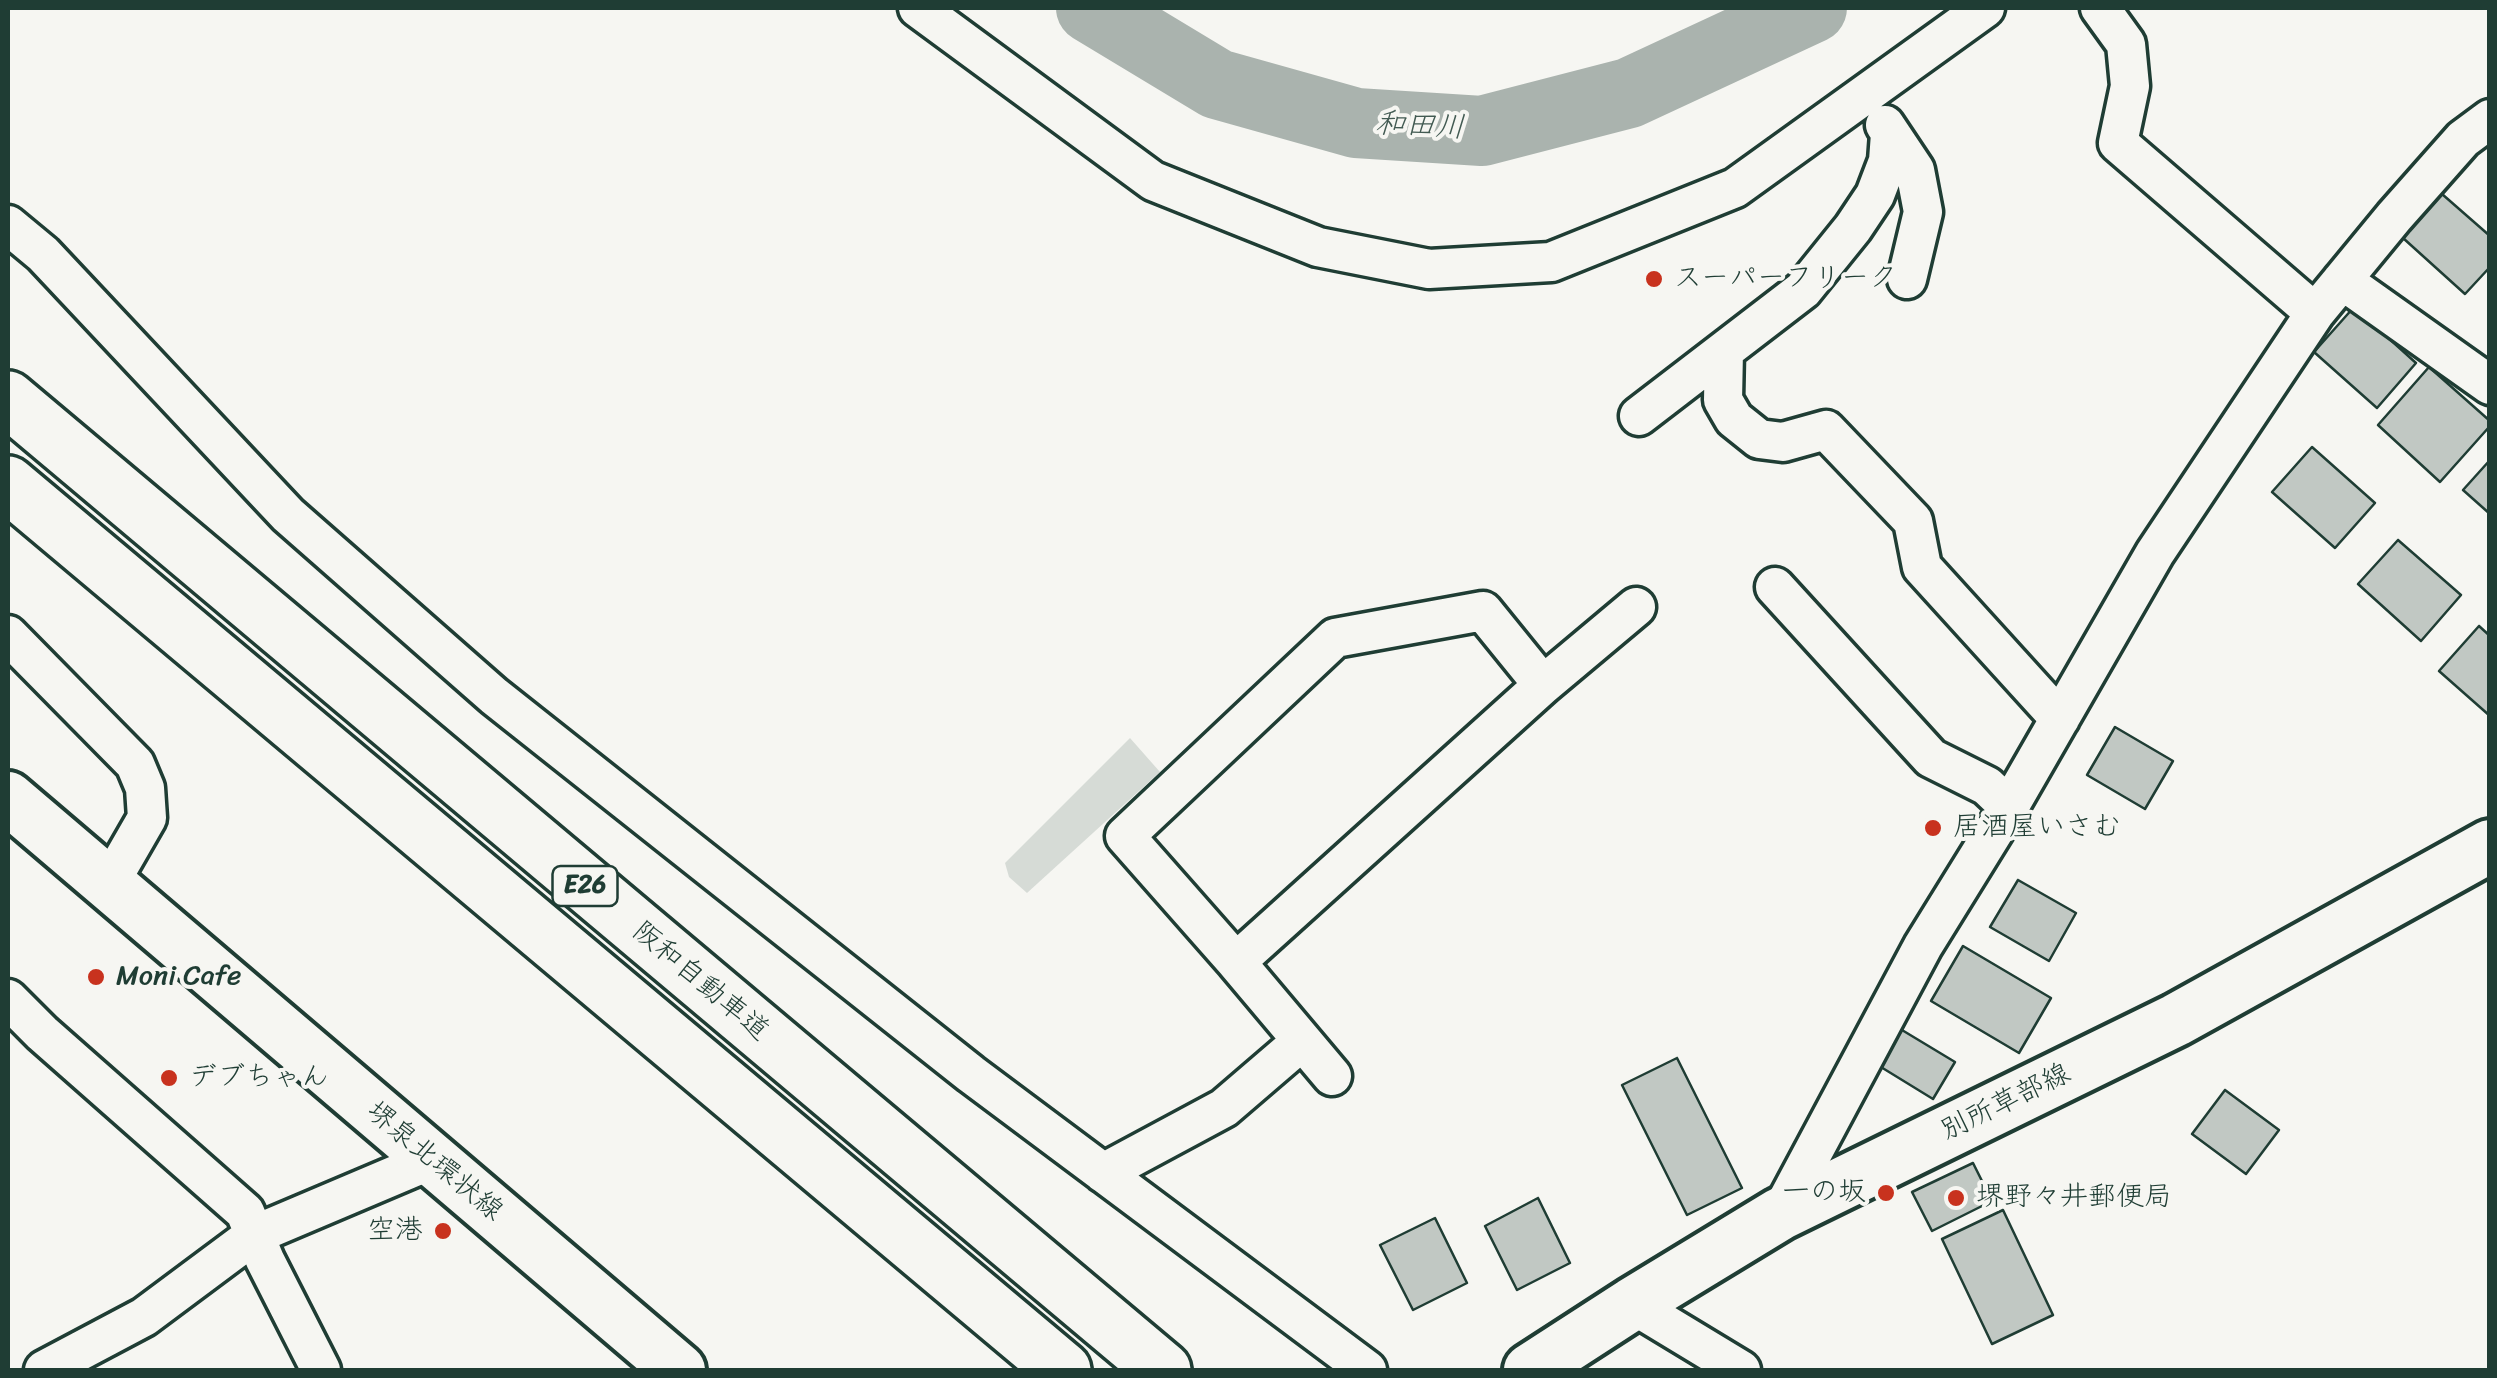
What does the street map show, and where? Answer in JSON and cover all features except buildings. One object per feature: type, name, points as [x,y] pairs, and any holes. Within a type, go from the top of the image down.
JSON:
[{"type":"highway","name":"阪和自動車道","points":[[8,399],[1164,1370]]},
{"type":"highway","name":"E26","points":[[8,484],[1062,1370]]},
{"type":"main road","name":"堺泉北環状線","points":[[8,798],[679,1370]]},
{"type":"main road","name":"別所草部線","points":[[1530,1370],[1780,1214],[2176,1020],[2490,846]]},
{"type":"street","points":[[918,8],[1153,181],[1318,248],[1429,269],[1551,262],[1735,188],[1985,8]]},
{"type":"street","points":[[2100,8],[2126,44],[2130,86],[2118,143],[2316,313]]},
{"type":"street","points":[[1866,93],[1915,170],[1923,212],[1907,278]]},
{"type":"street","points":[[1780,1214],[1923,946],[2010,807],[2155,552],[2316,313],[2463,140],[2490,120]]},
{"type":"street","points":[[1639,416],[1802,290],[1875,195],[1888,161],[1890,134]]},
{"type":"street","points":[[8,225],[43,254],[288,514],[479,684],[971,1074],[1367,1370]]},
{"type":"street","points":[[2342,280],[2490,385]]},
{"type":"street","points":[[1724,351],[1723,400],[1734,419],[1759,439],[1783,442],[1826,430],[1913,521],[1922,567],[2060,719]]},
{"type":"street","points":[[1774,587],[1931,758],[1987,786],[2010,807]]},
{"type":"street","points":[[1236,962],[1543,684],[1636,607]]},
{"type":"street","points":[[1332,1076],[1125,836],[1336,638],[1482,610],[1543,684]]},
{"type":"street","points":[[8,634],[135,764],[144,788],[147,818],[109,884]]},
{"type":"street","points":[[8,999],[245,1212],[320,1370]]},
{"type":"street","points":[[1103,1174],[1224,1108],[1302,1041]]},
{"type":"street","points":[[44,1370],[144,1317],[254,1235],[431,1160]]},
{"type":"street","points":[[1632,1304],[1741,1370]]},
{"type":"shaded area","points":[[1130,738],[1160,772],[1027,893],[1009,877],[1005,863]]},
{"type":"waterway","name":"和田川","points":[[1091,8],[1217,84],[1356,123],[1482,131],[1629,93],[1812,8]]},
{"type":"place","name":"スーパーフリーク","points":[[1654,279]]},
{"type":"place","name":"居酒屋いさむ","points":[[1933,828]]},
{"type":"place","name":"Moni Cafe","points":[[96,977]]},
{"type":"place","name":"デブちゃん","points":[[169,1078]]},
{"type":"place","name":"一の坂","points":[[1886,1193]]},
{"type":"place","name":"堺野々井郵便局","points":[[1956,1198]]},
{"type":"place","name":"空港","points":[[443,1231]]}]
